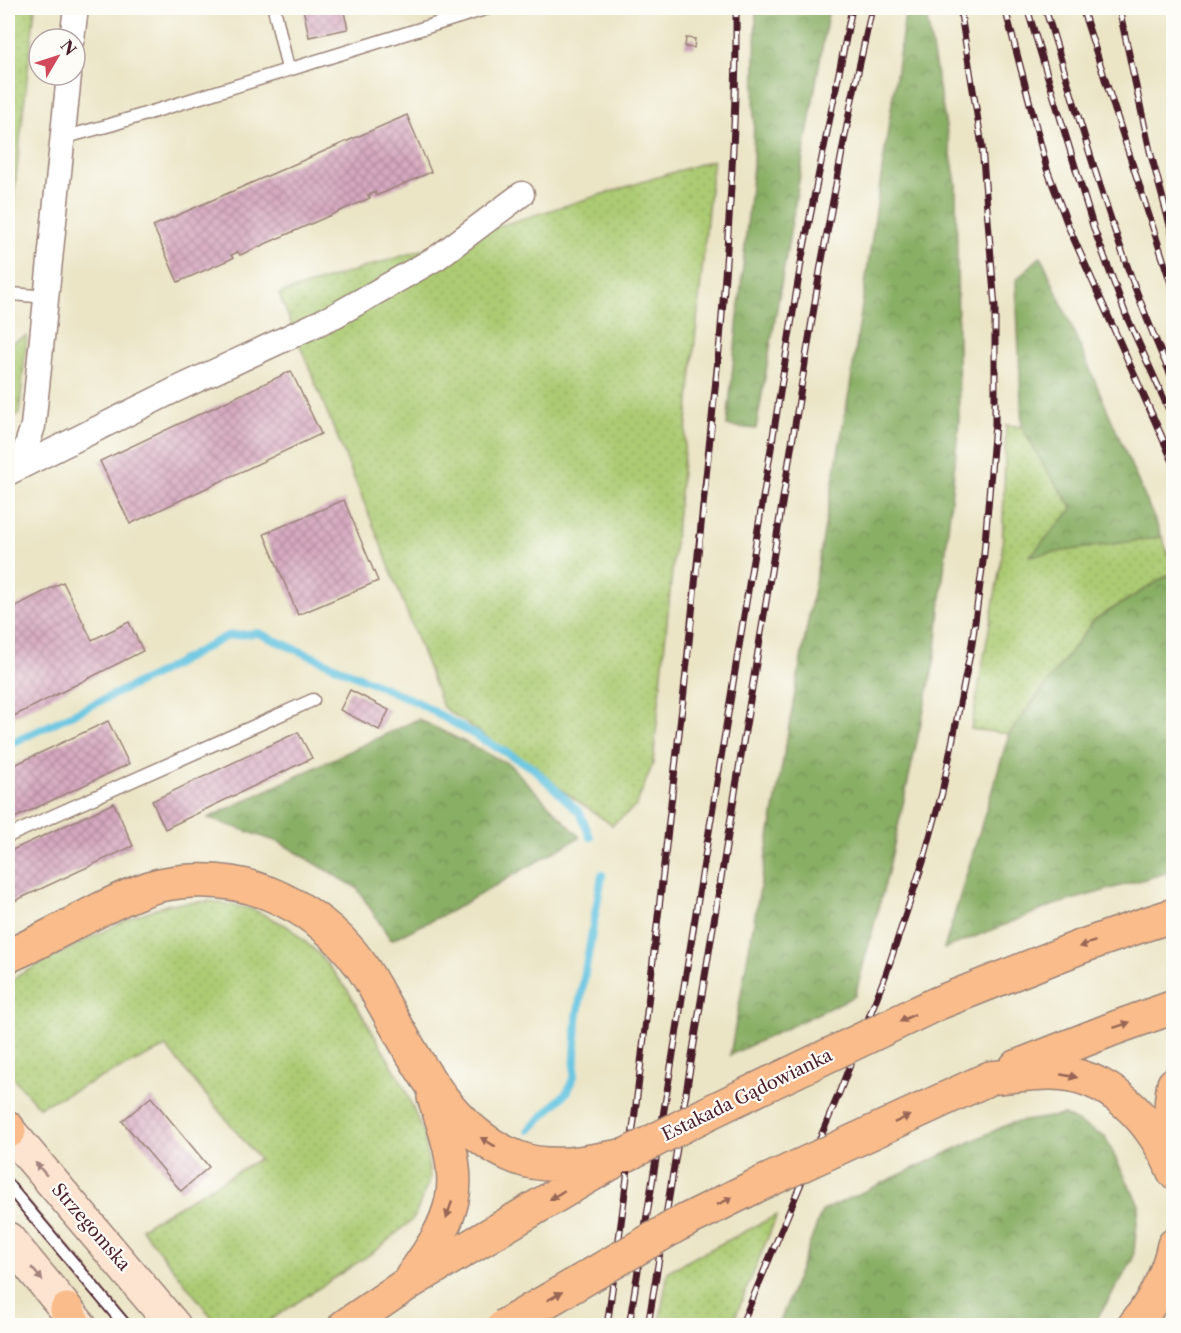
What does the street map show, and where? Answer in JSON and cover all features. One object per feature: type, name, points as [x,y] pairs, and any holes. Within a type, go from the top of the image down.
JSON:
[{"type":"main road","points":[[15,957],[131,895],[159,886],[182,882],[224,882],[252,887],[279,898],[313,917],[337,936],[361,965],[424,1073],[454,1113],[486,1142],[518,1158],[558,1165],[626,1155]]},
{"type":"main road","name":"Estakada Gądowianka","points":[[345,1326],[407,1284],[626,1155],[714,1110],[936,1004],[1080,947],[1173,915]]},
{"type":"main road","points":[[504,1326],[677,1225],[756,1186],[990,1078],[1173,1007]]},
{"type":"main road","points":[[990,1078],[1052,1072],[1078,1077],[1106,1088],[1128,1104],[1141,1118],[1166,1152],[1173,1172]]},
{"type":"main road","points":[[407,1284],[444,1225],[452,1199],[452,1158],[442,1118],[424,1073]]},
{"type":"main road","points":[[1173,1084],[1170,1120],[1173,1156]]},
{"type":"main road","name":"Strzegomska","points":[[8,1130],[174,1326]]},
{"type":"main road","points":[[8,1239],[74,1320]]},
{"type":"main road","points":[[1134,1326],[1152,1301],[1163,1277],[1173,1245]]},
{"type":"street","points":[[74,27],[76,8]]},
{"type":"street","points":[[8,472],[24,454],[33,426],[68,87]]},
{"type":"street","points":[[8,472],[173,391],[336,315],[438,257],[522,194]]},
{"type":"lane","points":[[274,8],[288,69]]},
{"type":"lane","points":[[62,138],[110,126],[488,8]]},
{"type":"lane","points":[[8,290],[12,294],[47,297]]},
{"type":"lane","points":[[8,836],[313,699]]},
{"type":"lane","points":[[8,1185],[126,1326]]},
{"type":"green space","points":[[8,8],[35,8],[33,27],[27,27],[27,79],[8,247]]},
{"type":"green space","points":[[756,8],[829,8],[756,429],[727,426],[753,166]]},
{"type":"green space","points":[[906,8],[925,8],[956,183],[959,421],[935,659],[888,872],[855,996],[730,1055],[850,387]]},
{"type":"green space","points":[[713,160],[653,763],[636,806],[612,825],[443,707],[378,537],[279,294]]},
{"type":"green space","points":[[1041,256],[1162,537],[1030,556],[1073,508],[1047,471],[1022,427],[1016,280]]},
{"type":"green space","points":[[27,336],[19,414],[8,419],[8,344]]},
{"type":"green space","points":[[1006,425],[1022,427],[1047,471],[1074,509],[1031,555],[1162,537],[1173,567],[1173,572],[1094,620],[1009,734],[971,729],[1002,556]]},
{"type":"green space","points":[[1173,572],[1173,871],[1054,905],[944,949],[1009,734],[1094,620]]},
{"type":"green space","points":[[418,719],[509,764],[580,837],[449,912],[391,940],[357,888],[281,843],[208,818]]},
{"type":"green space","points":[[210,901],[252,909],[287,926],[319,954],[347,989],[403,1084],[425,1137],[430,1179],[414,1218],[378,1249],[263,1325],[218,1325],[141,1228],[259,1159],[166,1047],[39,1107],[15,1080],[8,1067],[8,985],[19,975],[129,918],[169,904]]},
{"type":"green space","points":[[1064,1115],[1105,1137],[1139,1205],[1133,1260],[1093,1325],[779,1325],[822,1211],[1011,1123]]},
{"type":"green space","points":[[777,1215],[732,1325],[659,1325],[668,1271]]},
{"type":"building","points":[[303,8],[343,8],[348,29],[309,37]]},
{"type":"building","points":[[686,38],[695,39],[694,48],[685,47]]},
{"type":"building","points":[[407,115],[431,172],[376,196],[375,192],[368,195],[370,198],[240,255],[238,252],[231,255],[233,258],[178,282],[153,226]]},
{"type":"building","points":[[291,371],[321,434],[130,524],[100,461]]},
{"type":"building","points":[[344,500],[378,581],[298,615],[264,534]]},
{"type":"building","points":[[63,582],[92,640],[129,622],[143,651],[8,719],[8,610]]},
{"type":"building","points":[[350,690],[389,710],[379,730],[340,710]]},
{"type":"building","points":[[108,721],[129,764],[8,821],[8,768]]},
{"type":"building","points":[[298,732],[312,758],[165,829],[152,801]]},
{"type":"building","points":[[114,803],[133,846],[8,904],[8,852]]},
{"type":"building","points":[[151,1097],[209,1167],[181,1191],[122,1121]]},
{"type":"waterway","points":[[8,745],[161,672],[227,636],[258,633],[417,702],[533,768],[580,813],[590,837]]},
{"type":"waterway","points":[[529,1130],[568,1091],[574,1076],[577,1018],[602,875]]},
{"type":"tram line","points":[[8,1176],[134,1326]]},
{"type":"tram line","points":[[8,1195],[118,1326]]},
{"type":"railway","points":[[607,1326],[647,1009],[712,428],[732,174],[736,8]]},
{"type":"railway","points":[[629,1326],[802,257],[852,8]]},
{"type":"railway","points":[[648,1326],[821,265],[851,104],[872,8]]},
{"type":"railway","points":[[741,1326],[837,1098],[886,974],[923,862],[942,793],[972,644],[984,554],[995,424],[995,307],[982,146],[960,8]]},
{"type":"railway","points":[[1005,8],[1047,169],[1069,228],[1174,464]]},
{"type":"railway","points":[[1027,8],[1094,229],[1126,315],[1174,421]]},
{"type":"railway","points":[[1045,8],[1119,244],[1154,337],[1174,382]]},
{"type":"railway","points":[[1082,8],[1174,293]]},
{"type":"railway","points":[[1119,8],[1150,151],[1174,240]]}]
